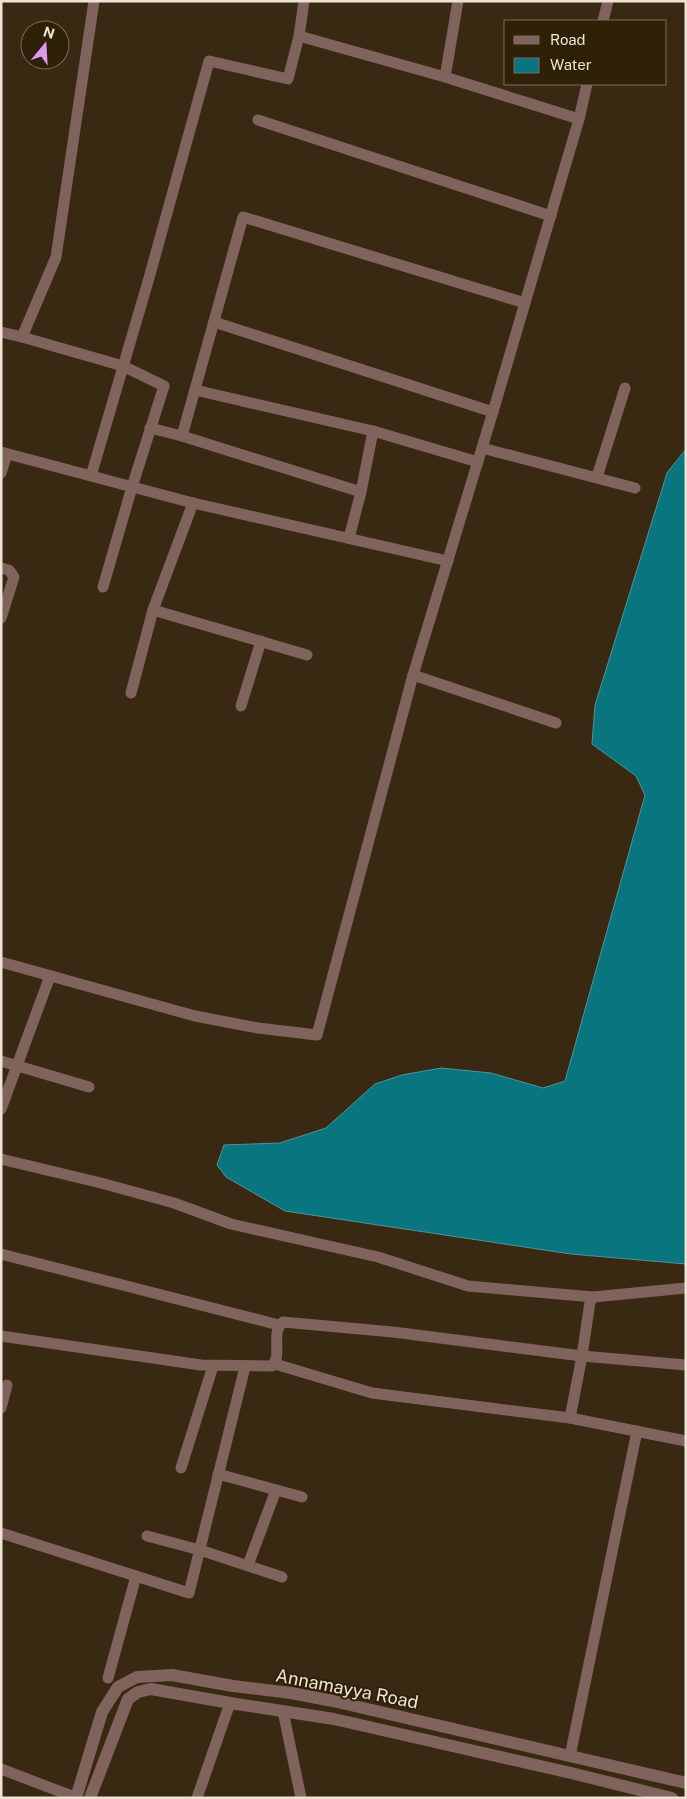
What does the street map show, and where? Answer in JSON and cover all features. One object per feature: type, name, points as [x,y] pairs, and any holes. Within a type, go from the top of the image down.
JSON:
[{"type":"street","points":[[22,337],[56,257],[94,1]]},
{"type":"street","points":[[91,476],[209,61],[288,79],[299,36],[304,1]]},
{"type":"street","points":[[445,77],[458,1]]},
{"type":"street","points":[[603,20],[608,1]]},
{"type":"street","points":[[299,36],[445,77],[579,118]]},
{"type":"street","points":[[1,962],[194,1016],[258,1028],[318,1035],[413,675],[493,412],[588,85]]},
{"type":"street","points":[[258,120],[550,216]]},
{"type":"street","points":[[182,436],[243,218],[525,303]]},
{"type":"street","points":[[214,322],[493,412]]},
{"type":"street","points":[[1,332],[123,366],[164,386],[103,587]]},
{"type":"street","points":[[597,477],[624,388]]},
{"type":"street","points":[[195,390],[373,431],[478,462]]},
{"type":"street","points":[[150,428],[182,436],[361,492]]},
{"type":"street","points":[[349,538],[361,492],[373,431]]},
{"type":"street","points":[[482,448],[635,488]]},
{"type":"street","points":[[1,473],[4,453],[193,503],[448,561]]},
{"type":"street","points":[[131,693],[153,610],[193,503]]},
{"type":"street","points":[[1,568],[9,570],[14,577],[1,618]]},
{"type":"street","points":[[153,610],[307,655]]},
{"type":"street","points":[[241,706],[261,641]]},
{"type":"street","points":[[413,675],[556,723]]},
{"type":"street","points":[[1,1109],[50,976]]},
{"type":"street","points":[[1,1061],[89,1087]]},
{"type":"street","points":[[1,1160],[165,1200],[231,1224],[378,1257],[468,1286],[593,1297],[686,1288]]},
{"type":"street","points":[[1,1254],[279,1325],[284,1322],[392,1332],[582,1356],[686,1365]]},
{"type":"street","points":[[570,1418],[590,1302],[593,1297]]},
{"type":"street","points":[[275,1364],[279,1325]]},
{"type":"street","points":[[1,1336],[201,1366],[272,1366],[275,1364],[372,1393],[570,1418],[686,1441]]},
{"type":"street","points":[[181,1468],[213,1366]]},
{"type":"street","points":[[1,1533],[189,1593],[245,1366]]},
{"type":"street","points":[[1,1408],[7,1385]]},
{"type":"street","points":[[570,1756],[637,1431]]},
{"type":"street","points":[[218,1474],[302,1497]]},
{"type":"street","points":[[248,1566],[276,1490]]},
{"type":"street","points":[[147,1536],[200,1550],[282,1577]]},
{"type":"street","points":[[108,1678],[136,1576]]},
{"type":"street","name":"Annamayya Road","points":[[122,1685],[137,1677],[172,1675],[233,1686],[290,1693],[333,1701],[686,1783]]},
{"type":"street","points":[[1,1769],[77,1798],[102,1712],[118,1687],[122,1685],[131,1697],[128,1699],[121,1716],[90,1798]]},
{"type":"street","name":"Annamayya Road","points":[[131,1697],[138,1692],[151,1689],[334,1719],[672,1798]]},
{"type":"street","points":[[197,1798],[230,1703]]},
{"type":"street","points":[[283,1712],[301,1798]]},
{"type":"water","points":[[686,449],[686,1264],[571,1254],[285,1211],[226,1177],[217,1165],[224,1145],[280,1143],[326,1128],[375,1084],[402,1075],[441,1068],[491,1073],[543,1088],[565,1081],[645,795],[636,776],[592,744],[595,705],[667,473]]}]
